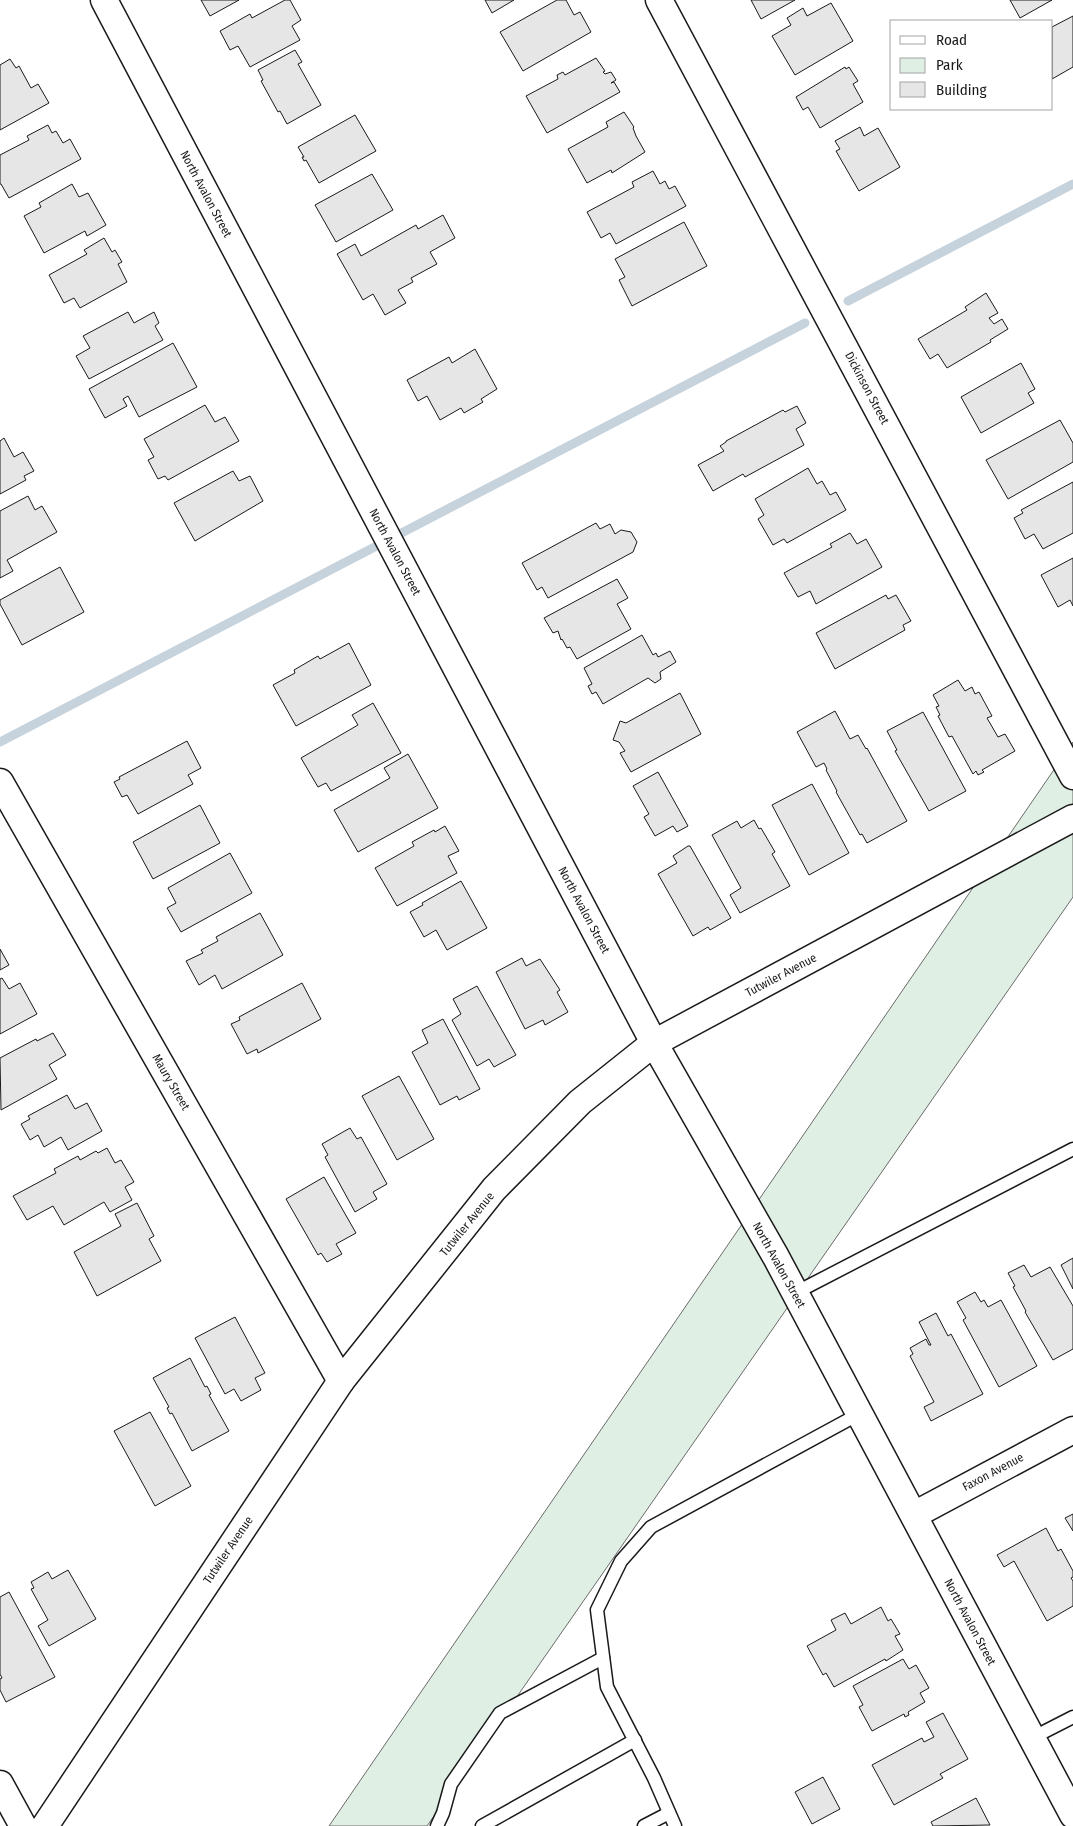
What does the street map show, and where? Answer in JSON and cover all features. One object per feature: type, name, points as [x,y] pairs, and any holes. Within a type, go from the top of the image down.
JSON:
[{"type":"street","name":"North Avalon Street","points":[[104,0],[654,1043],[795,1293],[1073,1815]]},
{"type":"street","name":"Dickinson Street","points":[[660,0],[1073,776]]},
{"type":"street","name":"Maury Street","points":[[0,782],[341,1382]]},
{"type":"street","name":"Tutwiler Avenue","points":[[44,1826],[341,1382],[494,1189],[580,1102],[654,1043],[1073,818]]},
{"type":"street","name":"Faxon Avenue","points":[[914,1515],[1073,1430]]},
{"type":"street","points":[[0,1784],[23,1826]]},
{"type":"lane","points":[[795,1293],[1073,1149]]},
{"type":"lane","points":[[675,1826],[654,1778],[606,1687],[597,1610],[621,1561],[651,1527],[860,1414]]},
{"type":"lane","points":[[437,1826],[444,1813],[451,1784],[500,1713],[603,1658]]},
{"type":"lane","points":[[1032,1738],[1073,1717]]},
{"type":"lane","points":[[482,1826],[635,1740]]},
{"type":"lane","points":[[644,1826],[669,1813]]},
{"type":"green space","points":[[1073,742],[1073,897],[427,1826],[329,1826]]},
{"type":"building","points":[[201,0],[239,0],[210,16]]},
{"type":"building","points":[[285,0],[290,0],[301,20],[292,26],[300,40],[250,67],[238,46],[230,50],[220,31],[250,14],[252,18]]},
{"type":"building","points":[[485,0],[514,0],[492,13]]},
{"type":"building","points":[[557,0],[566,0],[574,15],[580,12],[591,32],[523,71],[500,32]]},
{"type":"building","points":[[751,0],[795,0],[761,19]]},
{"type":"building","points":[[1010,0],[1052,0],[1020,18]]},
{"type":"building","points":[[831,3],[853,41],[795,75],[772,36],[791,25],[787,18],[803,8],[807,16]]},
{"type":"building","points":[[1073,16],[1073,67],[1053,78],[1053,26]]},
{"type":"building","points":[[295,50],[302,62],[298,64],[321,105],[287,124],[261,81],[263,80],[258,70]]},
{"type":"building","points":[[596,58],[605,74],[611,72],[616,80],[611,83],[614,82],[620,92],[547,133],[526,96],[558,79],[557,75],[563,72],[565,75]]},
{"type":"building","points":[[10,59],[16,68],[19,66],[31,88],[38,84],[49,103],[0,130],[0,65]]},
{"type":"building","points":[[845,67],[846,69],[849,67],[858,81],[853,84],[863,102],[820,128],[808,107],[803,110],[796,97]]},
{"type":"building","points":[[624,112],[634,127],[636,136],[645,152],[612,173],[611,170],[587,183],[568,149],[608,127],[606,122]]},
{"type":"building","points":[[355,115],[376,151],[319,183],[306,160],[304,161],[302,157],[304,157],[298,147]]},
{"type":"building","points":[[48,125],[52,133],[56,131],[63,143],[70,139],[81,159],[9,198],[0,184],[0,155],[29,140],[27,136]]},
{"type":"building","points":[[860,127],[864,136],[878,128],[900,167],[859,191],[836,151],[840,149],[835,141]]},
{"type":"building","points":[[653,171],[660,184],[665,181],[669,189],[675,186],[686,206],[616,244],[610,233],[601,238],[587,212],[634,187],[632,182]]},
{"type":"building","points":[[372,174],[393,210],[336,242],[315,205]]},
{"type":"building","points":[[72,184],[79,197],[88,193],[106,225],[87,236],[85,231],[44,253],[24,216],[41,207],[39,203]]},
{"type":"building","points":[[443,215],[455,238],[430,252],[437,264],[411,278],[413,282],[398,290],[406,303],[385,315],[373,294],[363,300],[337,254],[355,244],[361,256],[416,225],[418,229]]},
{"type":"building","points":[[684,222],[707,266],[632,306],[619,280],[625,277],[615,259]]},
{"type":"building","points":[[104,238],[112,252],[115,250],[122,262],[118,264],[127,282],[80,308],[74,298],[64,303],[49,275],[87,254],[84,250]]},
{"type":"building","points":[[986,293],[998,313],[989,318],[994,324],[1002,319],[1008,329],[990,340],[991,342],[947,368],[938,354],[930,359],[918,339],[967,310],[965,307]]},
{"type":"building","points":[[128,312],[134,323],[154,312],[159,323],[155,326],[163,340],[89,379],[76,356],[90,348],[83,336]]},
{"type":"building","points":[[173,343],[197,387],[139,417],[128,396],[123,399],[127,406],[105,418],[89,389]]},
{"type":"building","points":[[475,349],[497,389],[481,399],[483,402],[464,413],[461,408],[440,420],[427,396],[418,401],[407,380],[449,357],[452,363]]},
{"type":"building","points":[[1021,363],[1035,389],[1028,393],[1034,403],[981,433],[961,397]]},
{"type":"building","points":[[205,405],[215,422],[225,417],[239,441],[168,480],[165,476],[158,479],[148,460],[154,457],[144,439]]},
{"type":"building","points":[[797,406],[806,423],[796,429],[804,445],[745,477],[743,474],[713,491],[698,465],[724,451],[720,446],[726,441],[783,410],[785,412]]},
{"type":"building","points":[[1060,420],[1073,443],[1073,462],[1008,499],[986,460]]},
{"type":"building","points":[[4,438],[14,457],[23,452],[34,471],[24,476],[26,480],[0,494],[0,441]]},
{"type":"building","points":[[808,468],[817,484],[822,481],[830,495],[836,492],[846,510],[787,543],[784,539],[773,545],[758,519],[764,515],[755,499]]},
{"type":"building","points":[[233,471],[239,481],[250,476],[263,501],[195,541],[174,503]]},
{"type":"building","points":[[1073,482],[1073,533],[1043,549],[1034,534],[1025,539],[1014,518],[1023,513],[1021,510]]},
{"type":"building","points":[[28,496],[35,510],[42,506],[57,532],[7,560],[13,571],[0,578],[0,511]]},
{"type":"building","points":[[596,523],[600,529],[610,524],[615,534],[621,530],[631,532],[637,542],[633,552],[548,598],[542,587],[537,590],[522,563]]},
{"type":"building","points":[[850,533],[857,544],[866,539],[882,567],[816,604],[810,591],[798,597],[784,573],[832,547],[830,544]]},
{"type":"building","points":[[1073,558],[1073,606],[1070,600],[1058,607],[1041,575]]},
{"type":"building","points":[[60,567],[84,612],[22,645],[0,604],[0,600]]},
{"type":"building","points":[[617,579],[628,598],[617,604],[631,629],[577,659],[570,647],[567,648],[561,640],[558,631],[553,633],[544,618]]},
{"type":"building","points":[[886,595],[888,599],[896,595],[911,621],[903,625],[905,630],[835,669],[816,633]]},
{"type":"building","points":[[642,635],[653,655],[656,653],[658,657],[670,651],[676,662],[660,672],[661,679],[655,683],[648,678],[603,704],[596,692],[592,694],[588,686],[592,684],[584,668]]},
{"type":"building","points":[[349,643],[371,685],[296,726],[273,685],[295,673],[294,670],[318,656],[320,659]]},
{"type":"building","points":[[958,680],[965,691],[972,687],[975,694],[979,692],[992,716],[987,718],[998,737],[1005,734],[1015,751],[982,770],[984,772],[978,775],[976,771],[973,774],[952,736],[949,737],[938,716],[940,715],[936,707],[939,706],[933,695]]},
{"type":"building","points":[[680,693],[701,734],[631,772],[620,753],[625,751],[619,742],[613,740],[620,721],[626,723]]},
{"type":"building","points":[[373,703],[401,753],[331,791],[326,783],[318,787],[301,758],[358,725],[352,715]]},
{"type":"building","points":[[835,711],[850,739],[858,735],[867,748],[907,821],[867,843],[862,834],[860,835],[836,792],[824,763],[816,767],[797,732]]},
{"type":"building","points":[[923,712],[966,791],[929,811],[895,751],[897,750],[887,731]]},
{"type":"building","points":[[187,741],[201,768],[188,775],[193,784],[138,814],[127,795],[122,797],[114,782],[120,779],[119,777]]},
{"type":"building","points":[[408,754],[438,808],[358,852],[334,810],[390,778],[384,768]]},
{"type":"building","points":[[658,772],[688,826],[677,832],[673,826],[655,836],[644,817],[649,814],[633,786]]},
{"type":"building","points":[[812,784],[849,853],[809,875],[772,805]]},
{"type":"building","points":[[200,805],[220,843],[153,879],[133,842]]},
{"type":"building","points":[[754,820],[775,852],[772,854],[790,886],[740,913],[730,895],[741,888],[712,835],[737,821],[741,828]]},
{"type":"building","points":[[445,826],[459,851],[448,856],[457,873],[397,906],[375,868],[414,846],[412,842]]},
{"type":"building","points":[[690,846],[731,918],[710,930],[708,927],[693,936],[658,874],[677,863],[673,856]]},
{"type":"building","points":[[230,853],[252,893],[181,932],[167,908],[176,903],[168,888]]},
{"type":"building","points":[[461,881],[487,928],[447,950],[436,930],[424,937],[410,912]]},
{"type":"building","points":[[260,913],[283,955],[222,989],[215,975],[199,985],[186,961],[203,953],[201,950],[218,941],[216,937]]},
{"type":"building","points":[[0,949],[9,965],[0,970]]},
{"type":"building","points":[[522,958],[526,966],[540,959],[560,990],[557,992],[568,1012],[545,1025],[543,1020],[525,1029],[496,972]]},
{"type":"building","points":[[2,978],[9,989],[20,983],[37,1014],[0,1034],[0,979]]},
{"type":"building","points":[[302,983],[321,1019],[258,1053],[257,1049],[247,1054],[231,1024],[240,1020],[239,1017]]},
{"type":"building","points":[[477,986],[516,1055],[494,1067],[489,1059],[477,1066],[452,1020],[461,1014],[453,999]]},
{"type":"building","points":[[443,1019],[480,1089],[459,1100],[457,1096],[440,1105],[412,1052],[428,1043],[422,1030]]},
{"type":"building","points":[[53,1033],[66,1055],[49,1065],[57,1079],[1,1110],[0,1058],[36,1039],[37,1041]]},
{"type":"building","points":[[399,1076],[434,1139],[397,1160],[362,1096]]},
{"type":"building","points":[[67,1095],[75,1109],[87,1103],[102,1131],[68,1150],[61,1137],[44,1147],[38,1135],[30,1140],[21,1124],[30,1119],[28,1116]]},
{"type":"building","points":[[350,1128],[357,1139],[361,1137],[387,1184],[373,1192],[377,1199],[355,1212],[325,1157],[328,1155],[322,1144]]},
{"type":"building","points":[[107,1148],[115,1163],[121,1160],[134,1182],[125,1187],[132,1200],[110,1212],[104,1202],[64,1225],[53,1206],[27,1220],[13,1196],[56,1173],[54,1169],[78,1156],[80,1160],[96,1151],[98,1153]]},
{"type":"building","points":[[324,1177],[356,1233],[336,1244],[342,1254],[327,1262],[321,1253],[318,1255],[286,1199]]},
{"type":"building","points":[[137,1203],[154,1236],[149,1239],[161,1261],[97,1296],[74,1252],[121,1226],[115,1214]]},
{"type":"building","points":[[1073,1258],[1073,1289],[1061,1265]]},
{"type":"building","points":[[1024,1265],[1031,1277],[1050,1267],[1073,1306],[1073,1349],[1053,1360],[1025,1312],[1008,1273]]},
{"type":"building","points":[[975,1292],[981,1302],[984,1300],[988,1307],[1001,1300],[1037,1366],[999,1387],[963,1320],[966,1318],[957,1302]]},
{"type":"building","points":[[936,1313],[948,1336],[951,1334],[983,1394],[931,1421],[924,1407],[934,1402],[910,1356],[913,1354],[910,1348],[926,1339],[929,1345],[931,1345],[919,1322]]},
{"type":"building","points":[[235,1317],[265,1373],[255,1378],[261,1390],[241,1401],[234,1389],[225,1394],[195,1338]]},
{"type":"building","points":[[190,1358],[205,1387],[207,1386],[211,1394],[209,1395],[229,1431],[192,1451],[172,1413],[170,1414],[167,1408],[169,1407],[153,1378]]},
{"type":"building","points":[[150,1412],[191,1486],[155,1506],[114,1431]]},
{"type":"building","points":[[1073,1514],[1073,1531],[1065,1518]]},
{"type":"building","points":[[1046,1528],[1058,1551],[1061,1549],[1073,1571],[1073,1577],[1071,1578],[1073,1581],[1073,1606],[1047,1621],[1014,1561],[1004,1567],[997,1555]]},
{"type":"building","points":[[68,1570],[96,1619],[49,1646],[38,1626],[48,1620],[31,1589],[34,1588],[31,1582],[48,1572],[52,1579]]},
{"type":"building","points":[[9,1592],[55,1677],[6,1702],[0,1690],[0,1679],[2,1678],[0,1674],[0,1597]]},
{"type":"building","points":[[881,1607],[888,1621],[891,1619],[900,1634],[895,1636],[903,1650],[886,1661],[885,1659],[834,1687],[826,1673],[823,1675],[807,1646],[836,1630],[831,1620],[845,1613],[851,1624]]},
{"type":"building","points":[[903,1659],[909,1669],[916,1665],[929,1688],[920,1693],[925,1702],[908,1712],[909,1715],[905,1717],[904,1714],[872,1731],[859,1707],[863,1705],[853,1686]]},
{"type":"building","points":[[943,1713],[968,1759],[940,1774],[943,1778],[894,1805],[872,1765],[922,1738],[924,1742],[934,1737],[926,1722]]},
{"type":"building","points":[[823,1777],[840,1809],[812,1824],[795,1792]]},
{"type":"building","points":[[976,1798],[990,1825],[933,1826],[931,1822]]},
{"type":"waterway","points":[[848,301],[1073,184]]},
{"type":"waterway","points":[[0,742],[805,323]]}]
